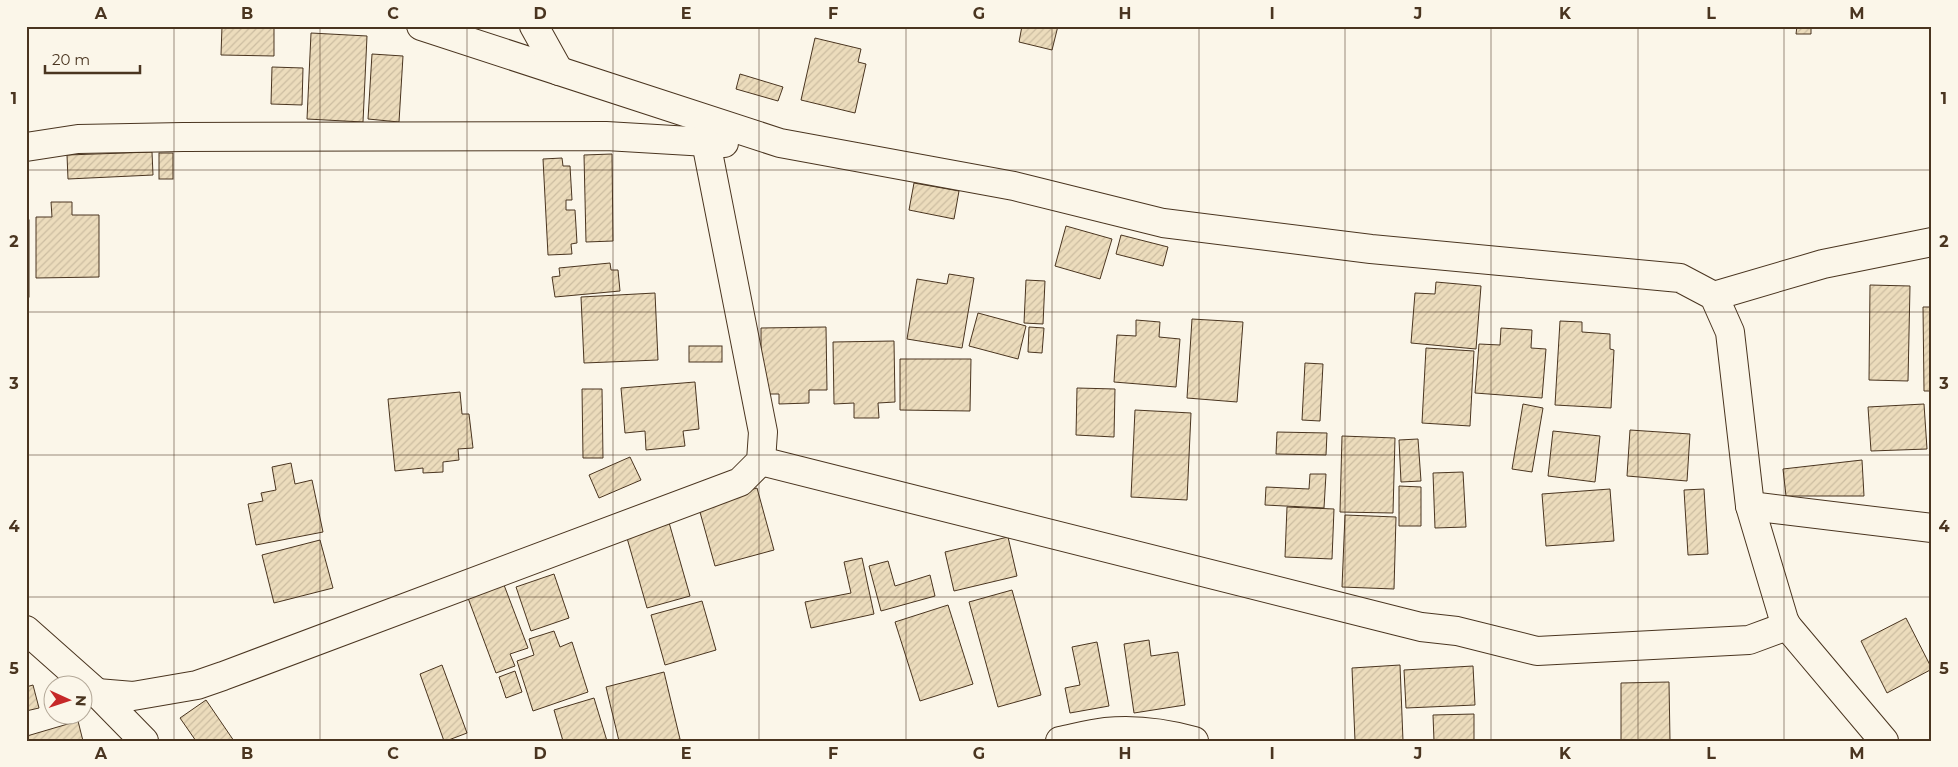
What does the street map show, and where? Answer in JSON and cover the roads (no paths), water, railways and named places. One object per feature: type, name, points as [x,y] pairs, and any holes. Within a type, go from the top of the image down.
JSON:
[{"type":"street","points":[[421,26],[780,143],[1014,186],[1163,223],[1371,249],[1680,278],[1714,296],[1730,332],[1750,506],[1787,626],[1884,741]]},
{"type":"street","points":[[534,26],[559,71]]},
{"type":"street","points":[[26,147],[78,139],[183,138],[606,136],[706,142],[780,143]]},
{"type":"street","points":[[97,693],[133,696],[197,684],[223,676],[740,482],[761,461],[763,432],[706,142]]},
{"type":"street","points":[[1714,296],[1823,264],[1932,242]]},
{"type":"street","points":[[761,461],[1405,623],[1457,631],[1537,651],[1749,640],[1787,626]]},
{"type":"street","points":[[1750,506],[1932,528]]},
{"type":"street","points":[[26,630],[97,693],[144,741]]},
{"type":"street","points":[[1060,741],[1105,732],[1129,731],[1170,734],[1194,741]]}]
